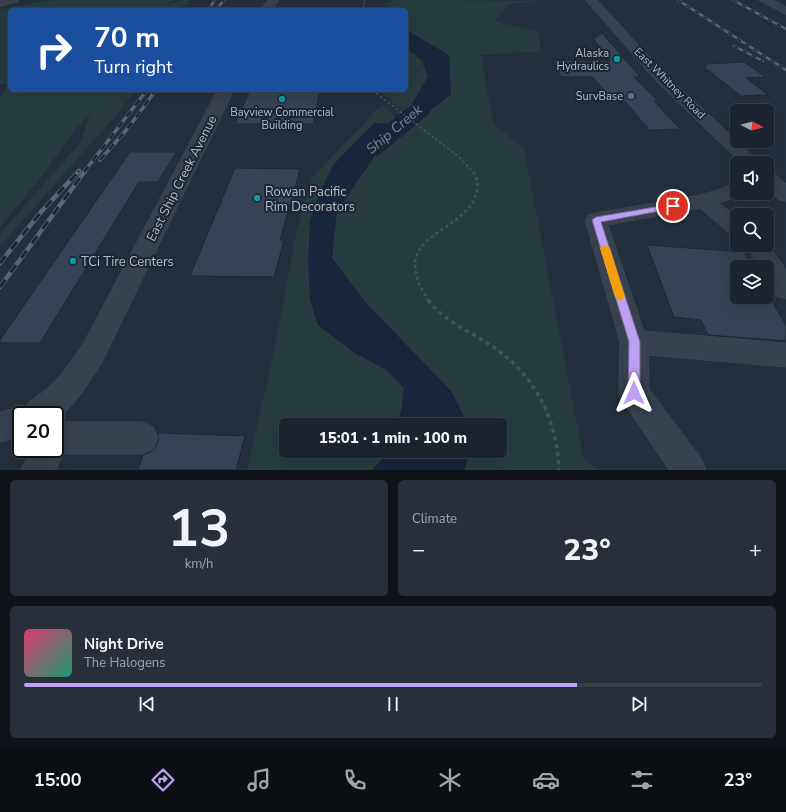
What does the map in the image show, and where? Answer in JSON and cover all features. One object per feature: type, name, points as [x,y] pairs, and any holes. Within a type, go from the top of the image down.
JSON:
[{"type":"street","points":[[0,3],[14,0]]},
{"type":"street","name":"East Whitney Road","points":[[591,0],[661,78],[745,156]]},
{"type":"street","points":[[764,0],[786,11]]},
{"type":"street","name":"East Ship Creek Avenue","points":[[51,406],[71,386],[92,352],[225,92]]},
{"type":"street","points":[[689,470],[634,393],[634,342],[596,220],[704,201],[730,192]]},
{"type":"street","points":[[704,201],[730,222]]},
{"type":"street","points":[[762,252],[786,289]]},
{"type":"street","points":[[634,342],[786,355]]},
{"type":"street","points":[[0,427],[12,424]]},
{"type":"street","points":[[64,438],[142,438]]},
{"type":"street","points":[[38,470],[44,458]]},
{"type":"path","points":[[375,92],[458,156],[475,174],[478,186],[477,197],[470,206],[433,234],[422,246],[415,260],[416,274],[423,292],[434,307],[456,325],[497,349],[532,384],[545,403],[552,420],[557,439],[560,470]]},
{"type":"green space","points":[[52,0],[172,0],[167,5],[182,0],[190,0],[183,8],[8,8],[8,92],[134,92],[118,113],[0,246],[0,234],[80,143],[90,114],[75,129],[43,175],[0,227],[0,99],[7,84],[0,84],[0,9]]},
{"type":"green space","points":[[393,0],[555,1],[511,3],[494,21],[539,32],[541,51],[481,55],[493,123],[524,149],[584,461],[600,470],[464,470],[468,458],[507,458],[507,418],[464,418],[451,391],[366,303],[332,258],[337,211],[380,148],[451,95],[449,55],[408,31],[408,8],[387,8],[385,4]]},
{"type":"green space","points":[[408,49],[423,60],[430,72],[425,91],[422,96],[403,111],[379,92],[408,92]]},
{"type":"green space","points":[[382,104],[397,118],[388,123],[374,123],[366,132],[310,221],[353,352],[385,369],[404,388],[401,412],[399,418],[279,418],[279,458],[383,458],[372,470],[247,470],[275,347],[297,229],[312,178]]},
{"type":"water","points":[[408,31],[449,55],[451,95],[418,119],[403,111],[415,103],[425,91],[430,72],[423,60],[408,49]]},
{"type":"water","points":[[392,113],[410,125],[380,148],[337,211],[332,258],[366,303],[451,391],[464,418],[399,418],[401,412],[404,388],[385,369],[353,352],[318,325],[310,300],[308,261],[310,221],[321,190],[333,165],[374,123],[388,123],[396,119]]},
{"type":"water","points":[[383,458],[468,458],[464,470],[372,470]]},
{"type":"building","points":[[602,33],[640,77],[634,77],[658,101],[654,101],[680,129],[649,130],[626,102],[616,103],[592,77],[561,77],[553,61],[555,60],[610,61],[594,39]]},
{"type":"building","points":[[744,62],[766,77],[746,78],[768,95],[741,96],[703,66],[707,66],[704,64]]},
{"type":"building","name":"Bayview Commercial Building","points":[[249,92],[320,92],[313,124],[235,124]]},
{"type":"building","name":"TCi Tire Centers","points":[[130,152],[176,152],[158,182],[139,182],[40,343],[0,343],[0,340]]},
{"type":"building","points":[[235,168],[300,169],[280,240],[284,240],[274,277],[190,276]]},
{"type":"building","points":[[647,245],[744,252],[748,260],[730,260],[730,304],[774,304],[786,326],[786,341],[708,335],[701,320],[674,317]]},
{"type":"building","points":[[157,433],[245,436],[236,470],[138,470],[143,455],[154,450],[159,439]]},
{"type":"waterway","name":"Ship Creek","points":[[370,149],[420,110],[439,76],[430,57],[408,40]]},
{"type":"railway","points":[[209,8],[215,0]]},
{"type":"railway","points":[[218,8],[224,0]]},
{"type":"railway","points":[[678,0],[786,70]]},
{"type":"railway","points":[[733,0],[786,29]]},
{"type":"railway","points":[[734,46],[763,61]]},
{"type":"railway","points":[[84,172],[145,92]]},
{"type":"railway","points":[[100,160],[128,128],[155,92]]},
{"type":"railway","points":[[0,263],[41,212],[79,171],[78,172]]},
{"type":"railway","points":[[0,287],[85,171]]},
{"type":"slow traffic","points":[[605,248],[620,297]]},
{"type":"place","name":"Alaska Hydraulics","points":[[617,59]]},
{"type":"place","name":"SurvBase","points":[[631,96]]},
{"type":"place","name":"Bayview Commercial Building","points":[[282,99]]},
{"type":"place","name":"Rowan Pacific Rim Decorators","points":[[257,198]]},
{"type":"place","name":"TCi Tire Centers","points":[[73,261]]},
{"type":"route","points":[[634,393],[634,342],[596,220],[673,206]]}]
